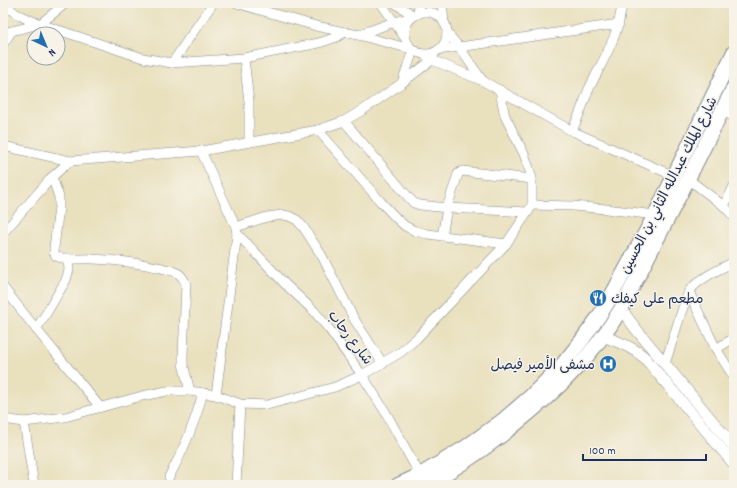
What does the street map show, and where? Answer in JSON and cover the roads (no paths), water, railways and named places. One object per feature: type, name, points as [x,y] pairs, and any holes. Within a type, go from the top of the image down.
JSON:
[{"type":"main road","name":"شارع الملك عبدالله الثاني بن الحسين","points":[[423,480],[466,446],[508,416],[531,396],[562,365],[582,340],[608,302],[655,215],[734,52]]},
{"type":"main road","name":"شارع الملك عبدالله الثاني بن الحسين","points":[[398,485],[442,477],[472,458],[555,391],[594,349],[621,309],[688,179],[728,114],[734,88]]},
{"type":"main road","points":[[582,340],[594,349]]},
{"type":"street","points":[[3,3],[15,13],[40,24],[144,58],[172,63],[244,58],[319,44],[345,32]]},
{"type":"street","points":[[3,33],[40,24],[66,3]]},
{"type":"street","points":[[172,63],[214,3]]},
{"type":"street","points":[[236,3],[309,24],[412,49]]},
{"type":"street","points":[[381,3],[408,45],[419,54],[432,54],[459,47],[619,24]]},
{"type":"street","points":[[395,3],[414,16]]},
{"type":"street","points":[[406,40],[405,29],[407,24],[414,16],[419,3]]},
{"type":"street","points":[[3,146],[70,160],[201,151],[318,130],[344,121],[363,110],[402,83],[444,43],[447,33],[444,23],[442,3]]},
{"type":"street","points":[[572,131],[588,91],[611,46],[619,24],[622,3]]},
{"type":"street","points":[[358,35],[425,12],[432,13],[439,17],[444,23]]},
{"type":"street","points":[[3,44],[12,31]]},
{"type":"street","points":[[447,33],[483,81]]},
{"type":"street","points":[[402,83],[412,49]]},
{"type":"street","points":[[432,54],[500,90],[572,131],[674,176]]},
{"type":"street","points":[[244,58],[249,102],[249,142]]},
{"type":"street","points":[[3,419],[24,422],[65,417],[166,391],[190,391],[216,395],[240,404],[267,405],[335,387],[362,375],[401,352],[417,338],[506,244],[530,209],[532,179],[524,154],[505,116],[500,90]]},
{"type":"street","points":[[344,121],[414,202],[420,205],[447,208],[530,209],[573,206],[655,215]]},
{"type":"street","points":[[318,130],[381,202],[405,226],[415,231],[428,234],[506,244]]},
{"type":"street","points":[[201,151],[236,231],[216,395]]},
{"type":"street","points":[[3,233],[52,177],[70,160]]},
{"type":"street","points":[[442,236],[447,208],[458,174],[462,171],[532,179]]},
{"type":"street","points":[[52,177],[59,197],[54,252],[58,258],[110,260],[150,266],[173,271],[184,279],[186,284],[183,364],[190,391]]},
{"type":"street","points":[[688,179],[724,206],[734,217]]},
{"type":"street","points":[[724,206],[734,186]]},
{"type":"street","points":[[236,231],[267,218],[289,216],[297,220],[322,256],[354,318],[382,364]]},
{"type":"street","name":"شارع رحاب","points":[[236,231],[314,311],[328,329],[362,375],[386,413],[423,480]]},
{"type":"street","points":[[36,329],[66,280],[69,270],[68,259]]},
{"type":"street","points":[[665,363],[689,292],[706,277],[734,262]]},
{"type":"street","points":[[3,287],[100,407]]},
{"type":"street","points":[[689,292],[716,349],[734,377]]},
{"type":"street","points":[[621,309],[734,447]]},
{"type":"street","points":[[604,336],[639,352],[734,464]]},
{"type":"street","points":[[716,349],[734,338]]},
{"type":"street","points":[[169,476],[179,460],[196,418],[203,393]]},
{"type":"street","points":[[236,485],[240,404]]},
{"type":"street","points":[[24,422],[34,485]]},
{"type":"place","name":"مطعم على كيفك","points":[[598,298]]},
{"type":"place","name":"مشفى الأمير فيصل","points":[[608,364]]}]
